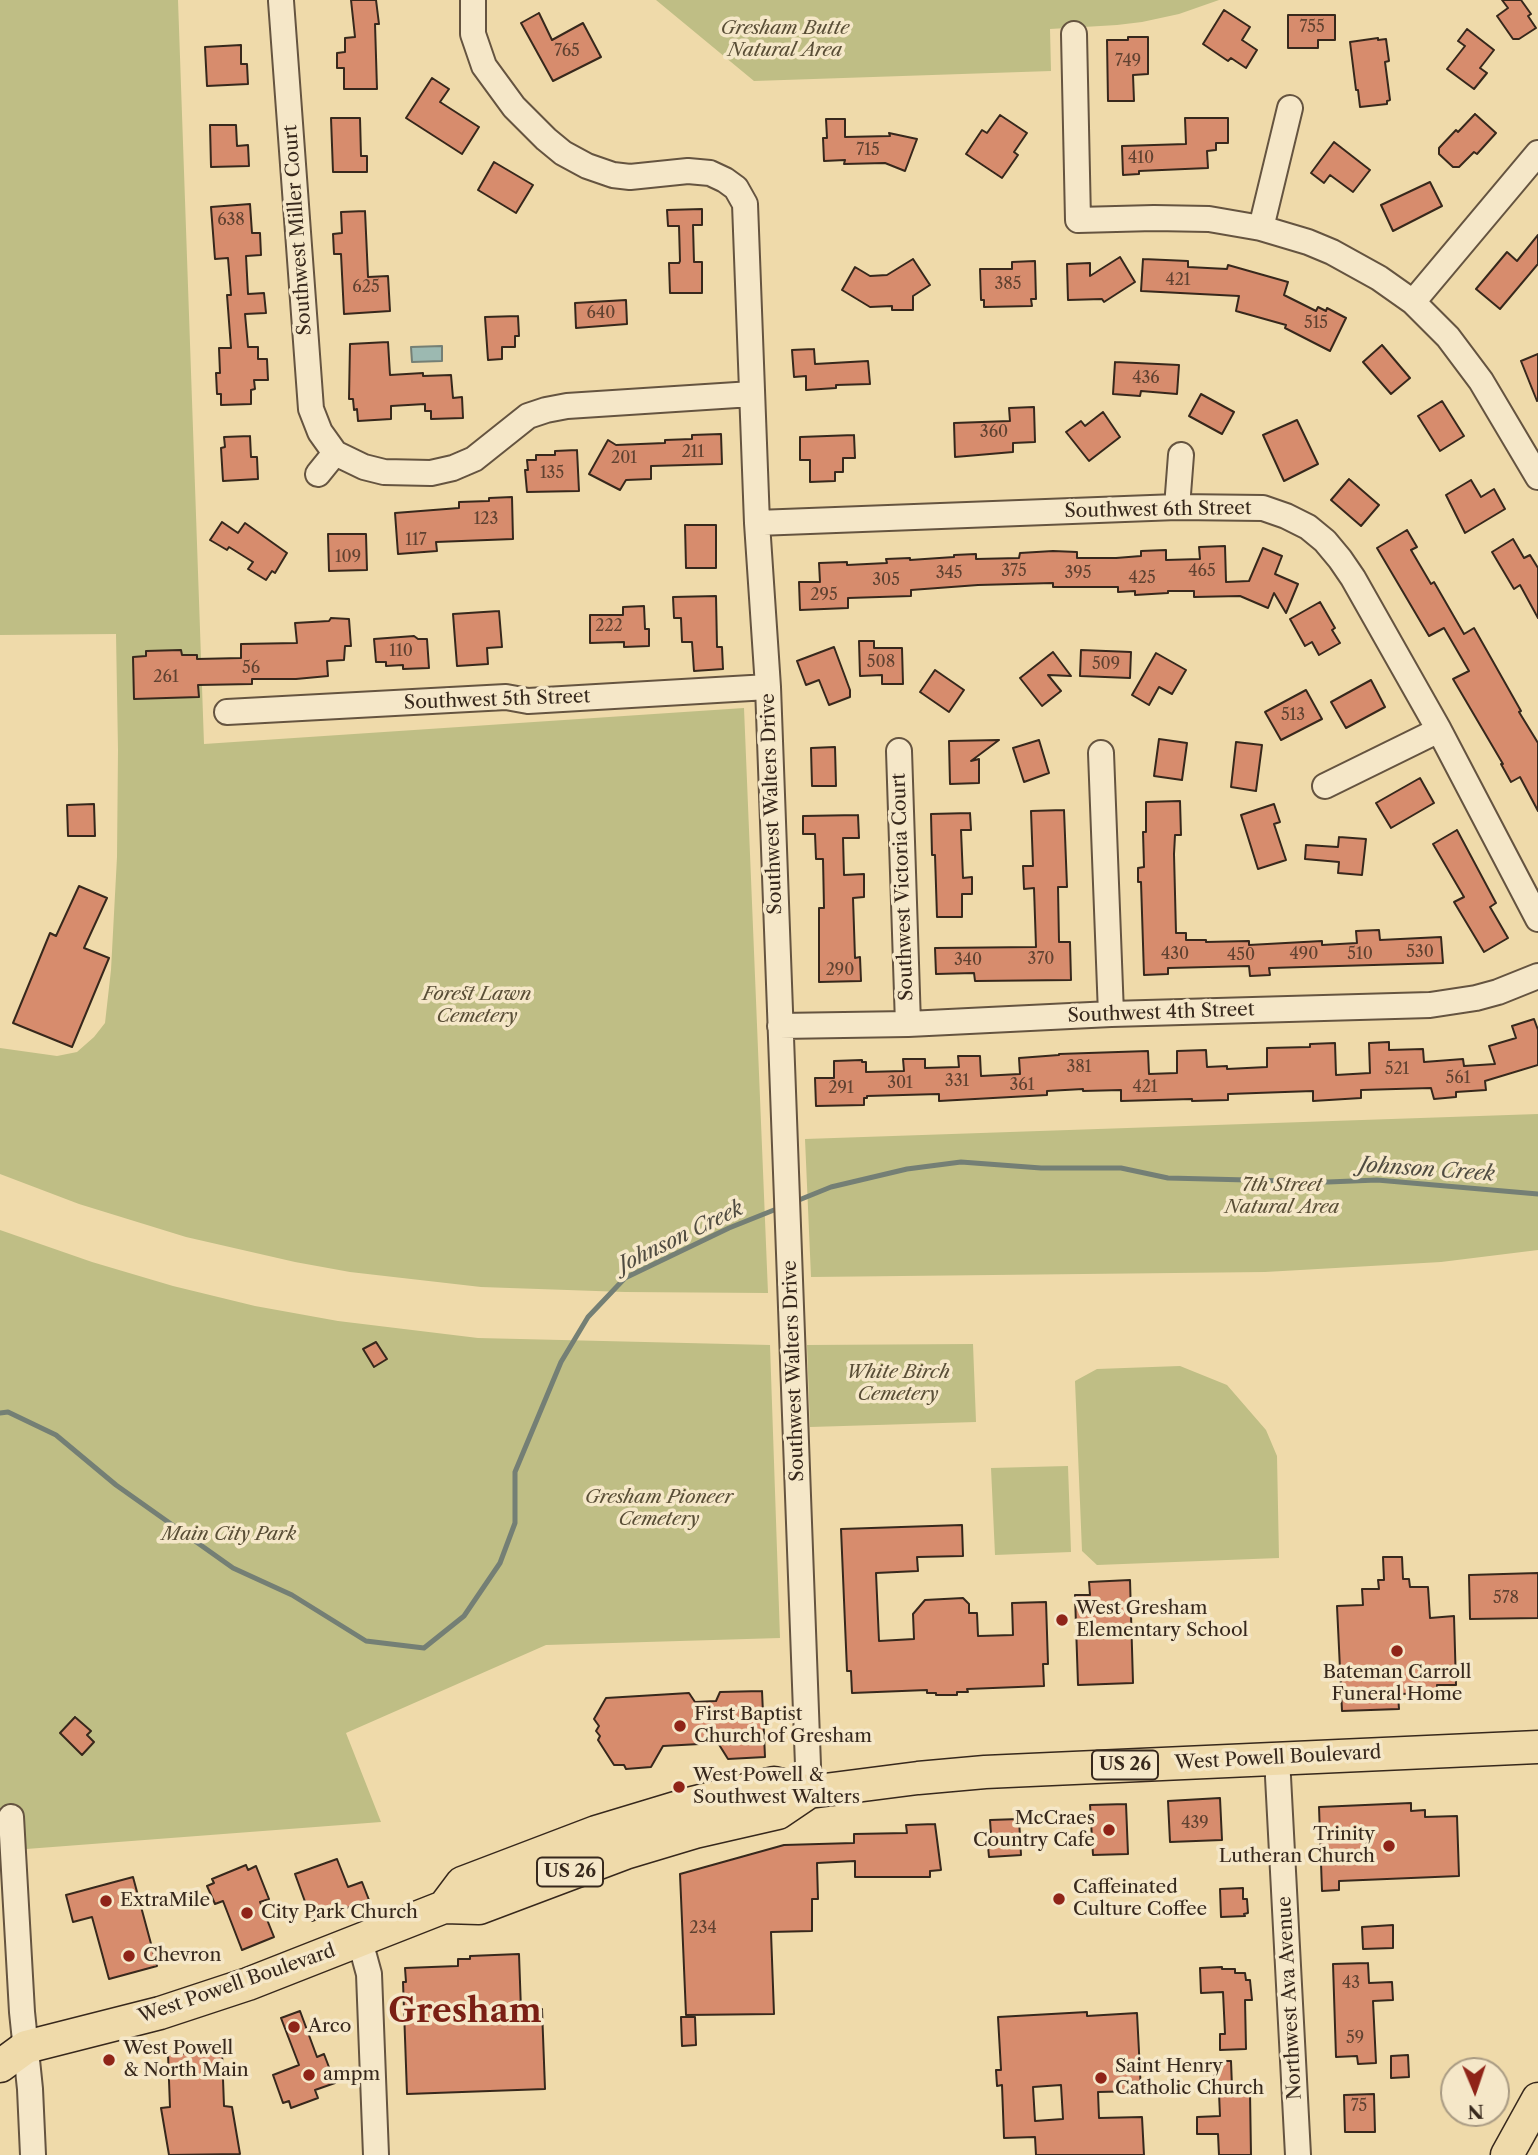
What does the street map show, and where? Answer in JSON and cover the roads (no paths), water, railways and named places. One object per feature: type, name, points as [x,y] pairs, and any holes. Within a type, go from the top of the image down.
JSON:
[{"type":"main road","name":"West Powell Boulevard","points":[[13,2043],[160,2013],[248,1984],[444,1907],[479,1908],[625,1853],[695,1832],[778,1813],[809,1792],[985,1772],[1538,1747]]},
{"type":"main road","name":"US 26","points":[[0,2066],[13,2043]]},
{"type":"main road","points":[[1507,2155],[1538,2099]]},
{"type":"street","name":"Southwest Walters Drive","points":[[473,0],[473,34],[484,66],[514,107],[563,153],[587,166],[613,175],[650,176],[700,171],[725,180],[736,188],[747,211],[757,523],[768,687],[786,1141],[809,1792]]},
{"type":"street","name":"Southwest Miller Court","points":[[281,1],[311,409],[320,432],[335,453]]},
{"type":"street","points":[[1074,34],[1078,220],[1209,219],[1261,228],[1332,252],[1379,278],[1413,302],[1448,337],[1481,381],[1535,464]]},
{"type":"street","points":[[1261,228],[1290,108]]},
{"type":"street","points":[[1413,302],[1538,153]]},
{"type":"street","points":[[318,474],[335,453],[364,467],[384,472],[431,472],[453,468],[474,459],[528,416],[567,406],[752,394]]},
{"type":"street","points":[[1177,507],[1181,455]]},
{"type":"street","name":"Southwest 6th Street","points":[[757,523],[1177,507],[1263,508],[1308,527],[1325,541],[1353,578],[1439,730],[1538,919]]},
{"type":"street","name":"Southwest 5th Street","points":[[227,712],[506,697],[528,701],[768,687]]},
{"type":"street","points":[[1325,786],[1439,730]]},
{"type":"street","name":"Southwest Victoria Court","points":[[899,751],[908,1024]]},
{"type":"street","points":[[1101,753],[1111,1014]]},
{"type":"street","name":"Southwest 4th Street","points":[[780,1026],[908,1024],[1111,1014],[1430,1005],[1487,995],[1538,976]]},
{"type":"street","name":"Northwest Ava Avenue","points":[[1277,1758],[1298,2155]]},
{"type":"street","points":[[11,1816],[13,2043],[30,2089],[33,2155]]},
{"type":"street","points":[[360,1941],[369,1974],[376,2155]]},
{"type":"water","points":[[442,346],[442,361],[412,362],[411,347]]},
{"type":"waterway","name":"Johnson Creek","points":[[794,1202],[831,1187],[907,1169],[961,1162],[1041,1168],[1121,1168],[1168,1178],[1328,1182],[1377,1180],[1538,1194]]},
{"type":"waterway","name":"Johnson Creek","points":[[0,1413],[8,1412],[56,1435],[116,1485],[233,1568],[292,1595],[366,1641],[424,1648],[464,1616],[500,1563],[515,1523],[515,1472],[561,1362],[588,1317],[625,1278],[729,1228],[779,1208]]},
{"type":"place","name":"West Gresham Elementary School","points":[[1062,1620]]},
{"type":"place","name":"Bateman Carroll Funeral Home","points":[[1397,1651]]},
{"type":"place","name":"First Baptist Church of Gresham","points":[[680,1726]]},
{"type":"place","name":"West Powell & Southwest Walters","points":[[679,1787]]},
{"type":"place","name":"McCraes Country Cafe","points":[[1109,1830]]},
{"type":"place","name":"Trinity Lutheran Church","points":[[1389,1846]]},
{"type":"place","name":"Caffeinated Culture Coffee","points":[[1059,1899]]},
{"type":"place","name":"ExtraMile","points":[[106,1901]]},
{"type":"place","name":"City Park Church","points":[[247,1913]]},
{"type":"place","name":"Chevron","points":[[129,1956]]},
{"type":"place","name":"Arco","points":[[294,2027]]},
{"type":"place","name":"West Powell & North Main","points":[[109,2060]]},
{"type":"place","name":"ampm","points":[[309,2075]]},
{"type":"place","name":"Saint Henry Catholic Church","points":[[1101,2078]]},
{"type":"district","name":"Gresham","points":[[465,2012]]},
{"type":"park label","name":"Gresham Butte Natural Area","points":[[785,40]]},
{"type":"park label","name":"Forest Lawn Cemetery","points":[[477,1006]]},
{"type":"park label","name":"7th Street Natural Area","points":[[1282,1197]]},
{"type":"park label","name":"White Birch Cemetery","points":[[898,1384]]},
{"type":"park label","name":"Gresham Pioneer Cemetery","points":[[659,1509]]},
{"type":"park label","name":"Main City Park","points":[[229,1535]]}]
